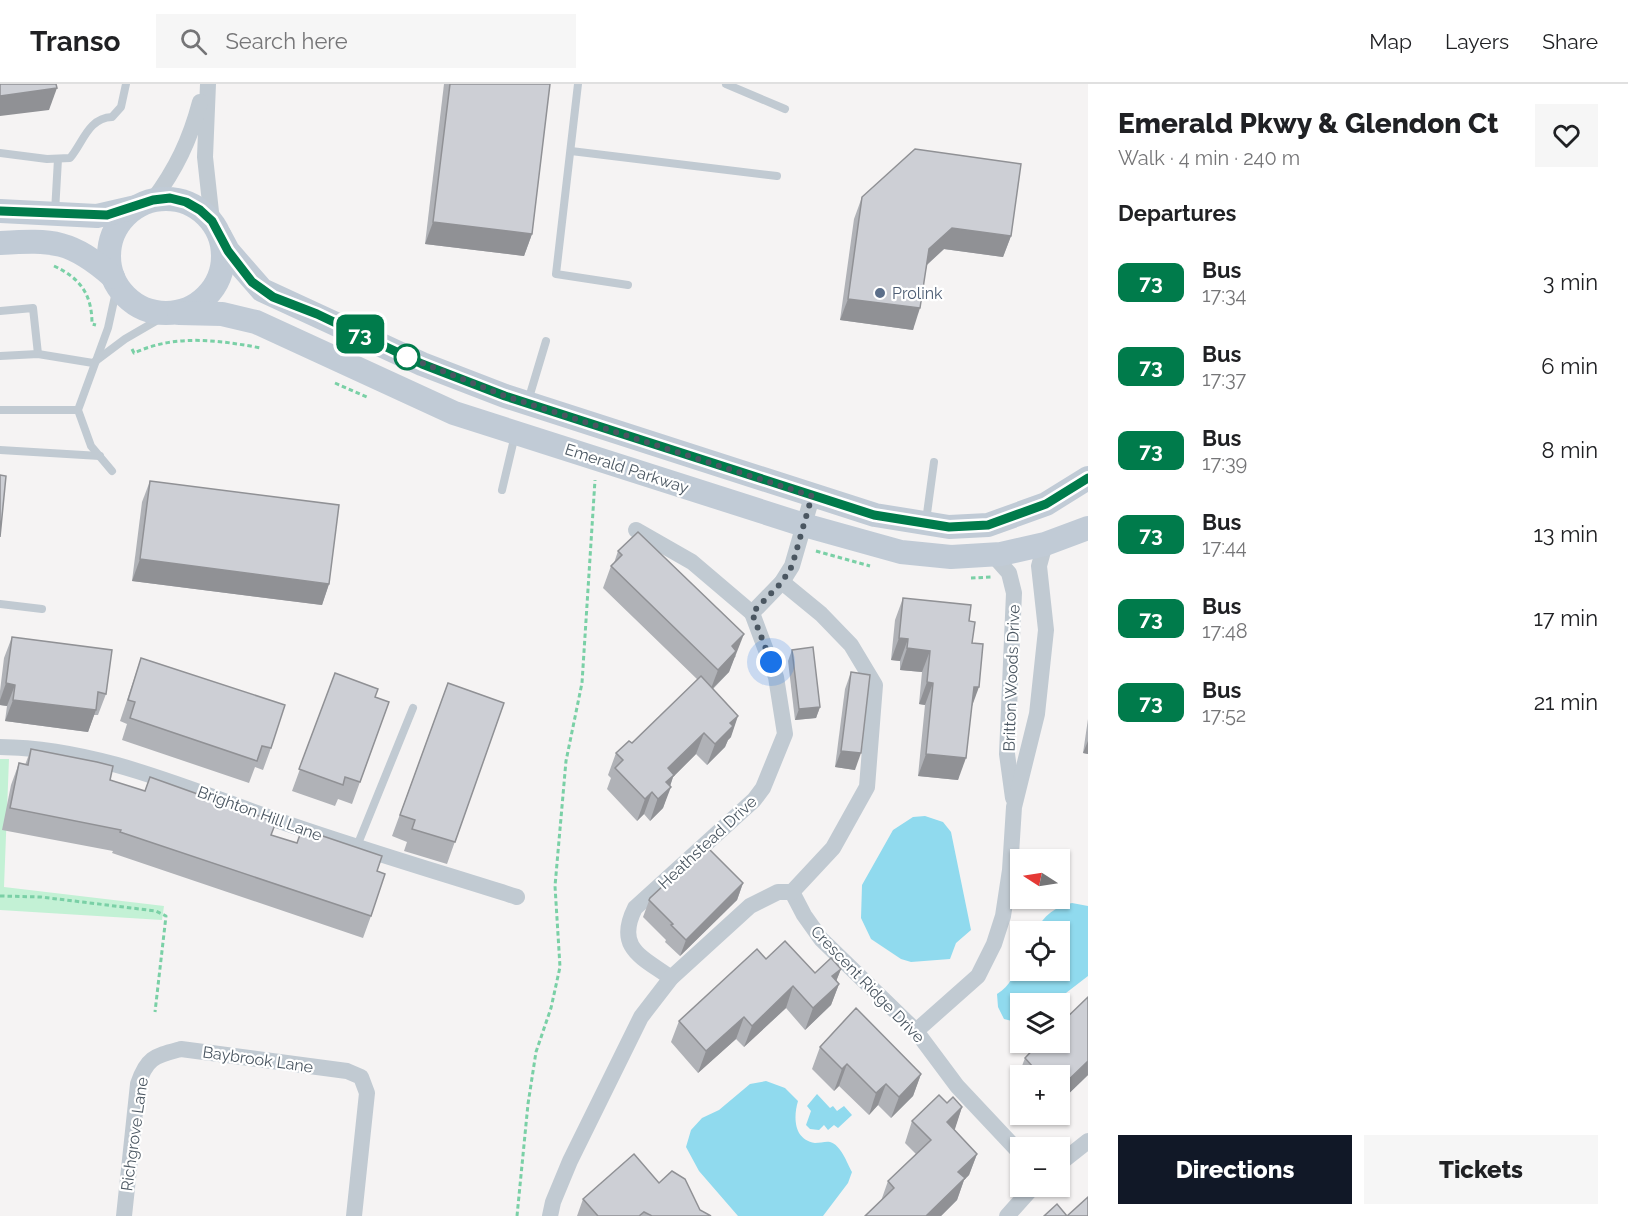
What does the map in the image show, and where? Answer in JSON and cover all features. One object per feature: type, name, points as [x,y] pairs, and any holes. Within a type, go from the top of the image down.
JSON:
[{"type":"main road","points":[[0,211],[107,215],[170,198],[186,202],[200,210],[216,228],[224,257],[214,288],[199,304],[174,314],[145,310],[129,300],[115,282],[85,254],[61,243],[41,241],[0,243]]},
{"type":"main road","points":[[115,282],[109,254],[110,243],[120,223],[145,204]]},
{"type":"main road","name":"Emerald Parkway","points":[[216,228],[228,251],[262,291],[422,364],[528,403],[874,515],[949,527],[988,525],[1046,504],[1088,478]]},
{"type":"main road","name":"Emerald Parkway","points":[[174,314],[222,314],[256,322],[445,409],[516,434],[600,458],[804,525],[901,552],[951,557],[993,555],[1045,544],[1088,528]]},
{"type":"street","points":[[145,204],[176,168],[191,137],[207,84]]},
{"type":"street","points":[[207,84],[205,157],[216,228]]},
{"type":"street","points":[[752,613],[782,582],[792,566],[812,496]]},
{"type":"street","name":"Heathstead Drive","points":[[636,530],[692,562],[752,613],[776,677],[785,734],[763,788],[754,800],[635,908],[628,921],[627,936],[632,950],[671,978]]},
{"type":"street","name":"Britton Woods Drive","points":[[916,1031],[978,976],[994,944],[1003,916],[1010,870],[1014,807],[1037,714],[1046,630],[1039,566],[1045,544]]},
{"type":"street","name":"Britton Woods Drive","points":[[993,555],[1009,573],[1014,593],[1007,754],[1014,807]]},
{"type":"street","points":[[550,1216],[553,1202],[570,1161],[597,1110],[626,1043],[641,1017],[671,978],[750,906],[778,892],[792,892],[833,848],[867,787],[875,686],[851,645],[821,614],[782,582]]},
{"type":"street","name":"Brighton Hill Lane","points":[[0,747],[22,747],[107,762],[517,897]]},
{"type":"street","name":"Crescent Ridge Drive","points":[[792,892],[804,915],[821,939],[916,1031],[957,1086],[1010,1142]]},
{"type":"street","name":"Baybrook Lane","points":[[154,1056],[181,1049],[347,1071],[361,1077],[367,1093],[354,1216]]},
{"type":"street","name":"Richgrove Lane","points":[[124,1216],[138,1084],[143,1068],[154,1056]]},
{"type":"street","points":[[1070,1155],[1088,1141]]},
{"type":"street","points":[[1007,1216],[1024,1197]]},
{"type":"lane","points":[[0,153],[58,159],[70,158],[89,128],[106,117],[112,117],[121,107],[126,84]]},
{"type":"lane","points":[[578,84],[556,274],[628,285]]},
{"type":"lane","points":[[726,84],[785,109]]},
{"type":"lane","points":[[571,151],[777,176]]},
{"type":"lane","points":[[55,212],[58,159]]},
{"type":"lane","points":[[112,471],[92,446],[78,410],[93,363],[108,328],[115,282]]},
{"type":"lane","points":[[0,311],[33,308],[38,354]]},
{"type":"lane","points":[[0,356],[38,354],[93,363],[125,339],[174,314]]},
{"type":"lane","points":[[528,403],[546,341]]},
{"type":"lane","points":[[0,410],[78,410]]},
{"type":"lane","points":[[502,490],[516,434]]},
{"type":"lane","points":[[0,450],[100,456]]},
{"type":"lane","points":[[926,523],[934,462]]},
{"type":"lane","points":[[0,604],[42,609]]},
{"type":"lane","points":[[357,846],[413,708]]},
{"type":"path","points":[[50,264],[71,274],[84,287],[92,309],[92,324],[100,326]]},
{"type":"path","points":[[130,346],[134,353],[152,345],[176,340],[220,340],[264,349]]},
{"type":"path","points":[[327,378],[367,398]]},
{"type":"path","points":[[517,1216],[528,1104],[536,1052],[551,1008],[560,967],[555,886],[566,761],[582,683],[595,480]]},
{"type":"path","points":[[0,896],[41,897],[156,911],[166,916],[155,1012]]},
{"type":"green space","points":[[0,759],[9,759],[4,887],[164,906],[162,920],[0,910]]},
{"type":"water","points":[[925,816],[943,822],[951,832],[971,930],[956,943],[950,959],[911,962],[901,959],[871,939],[861,918],[862,885],[893,830],[913,817]]},
{"type":"water","points":[[1070,904],[1088,906],[1088,976],[1066,993],[1010,993],[1010,1020],[1004,1019],[998,1007],[997,994],[1010,981],[1070,981],[1070,921],[1042,921],[1057,909],[1070,909]]},
{"type":"water","points":[[766,1081],[785,1088],[798,1101],[796,1121],[803,1138],[815,1143],[834,1144],[852,1172],[848,1183],[823,1216],[738,1216],[699,1171],[686,1147],[691,1130],[702,1118],[719,1110],[750,1084]]},
{"type":"water","points":[[817,1094],[830,1108],[833,1106],[837,1111],[844,1106],[852,1115],[838,1128],[834,1125],[828,1130],[824,1125],[819,1130],[810,1129],[806,1125],[811,1111],[807,1106]]},
{"type":"building","points":[[0,84],[56,84],[57,88],[0,96]]},
{"type":"building","points":[[450,84],[550,84],[532,234],[433,222]]},
{"type":"building","points":[[915,149],[1021,164],[1011,236],[952,228],[929,249],[920,308],[848,299],[862,197]]},
{"type":"building","points":[[0,475],[6,476],[0,537]]},
{"type":"building","points":[[150,481],[339,505],[329,584],[140,559]]},
{"type":"building","points":[[638,532],[744,634],[732,646],[736,651],[718,670],[611,566],[622,555],[618,551]]},
{"type":"building","points":[[903,598],[971,605],[969,621],[975,622],[972,643],[983,644],[979,687],[974,687],[966,758],[926,754],[933,683],[927,682],[930,651],[907,648],[908,639],[899,638]]},
{"type":"building","points":[[12,637],[112,650],[106,694],[98,692],[96,710],[13,700],[15,685],[6,683]]},
{"type":"building","points":[[813,647],[820,707],[799,709],[792,650]]},
{"type":"building","points":[[141,658],[285,705],[271,748],[262,746],[257,761],[130,718],[135,702],[128,700]]},
{"type":"building","points":[[851,672],[870,675],[861,753],[841,751]]},
{"type":"building","points":[[335,673],[378,689],[375,697],[389,702],[360,782],[345,777],[343,785],[299,769]]},
{"type":"building","points":[[701,676],[738,716],[730,723],[733,726],[715,744],[704,733],[668,768],[674,775],[666,782],[671,787],[658,799],[652,792],[645,799],[615,768],[623,760],[616,753],[629,741],[632,743]]},
{"type":"building","points":[[448,683],[504,703],[455,842],[412,829],[415,820],[400,815]]},
{"type":"building","points":[[31,749],[113,766],[110,780],[145,791],[150,777],[276,822],[271,835],[297,843],[302,829],[382,856],[377,871],[385,874],[371,916],[120,832],[121,830],[10,808],[19,763],[28,765]]},
{"type":"building","points":[[706,846],[743,883],[686,940],[649,900]]},
{"type":"building","points":[[785,941],[815,973],[831,958],[841,969],[832,976],[839,984],[813,1008],[793,986],[752,1026],[744,1017],[706,1051],[679,1021],[757,949],[766,959]]},
{"type":"building","points":[[1088,997],[1088,1061],[1070,1078],[1070,1065],[1031,1065],[1025,1058],[1030,1053],[1070,1053],[1070,1014]]},
{"type":"building","points":[[856,1008],[921,1074],[899,1097],[886,1084],[876,1093],[847,1064],[842,1069],[820,1047]]},
{"type":"building","points":[[939,1095],[947,1103],[953,1097],[962,1107],[947,1122],[977,1154],[958,1172],[965,1178],[926,1216],[865,1216],[894,1188],[888,1181],[931,1140],[912,1121]]},
{"type":"building","points":[[634,1154],[659,1183],[672,1171],[685,1179],[700,1210],[711,1216],[652,1216],[644,1212],[639,1216],[598,1216],[583,1199]]},
{"type":"building","points":[[1088,1197],[1088,1216],[1067,1216]]},
{"type":"building","points":[[1057,1204],[1067,1216],[1044,1216]]},
{"type":"bus line","name":"73","points":[[0,211],[27,210],[97,216],[136,207],[153,200],[170,198],[186,202],[200,210],[212,221],[228,251],[252,282],[273,297],[298,305],[422,364],[505,396],[874,515],[949,527],[988,525],[1046,504],[1088,478]]},
{"type":"place","name":"Prolink","points":[[880,293]]},
{"type":"route","points":[[407,357],[405,356],[505,396],[812,496],[792,566],[782,582],[752,613],[771,662]]}]
